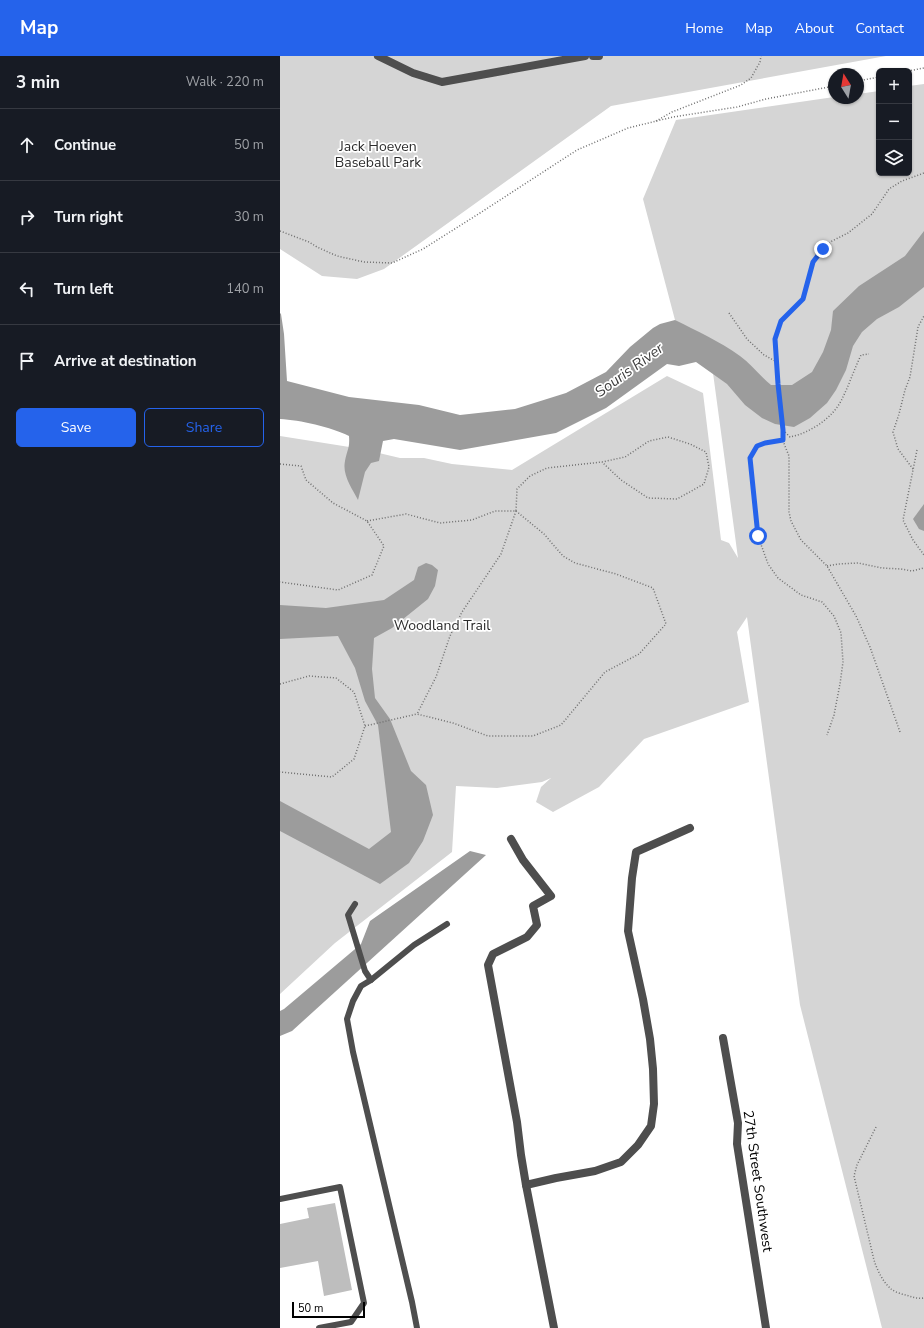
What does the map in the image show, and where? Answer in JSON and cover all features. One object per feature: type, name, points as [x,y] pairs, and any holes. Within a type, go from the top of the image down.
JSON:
[{"type":"street","points":[[378,56],[414,73],[442,82],[585,56]]},
{"type":"street","points":[[593,56],[599,56]]},
{"type":"street","points":[[526,1184],[595,1171],[621,1162],[638,1145],[651,1126],[654,1104],[650,1039],[628,931],[632,878],[636,852],[690,828]]},
{"type":"street","points":[[511,839],[522,860],[551,896],[533,906],[537,925],[527,937],[493,954],[488,965],[517,1122],[526,1184],[554,1328]]},
{"type":"street","name":"27th Street Southwest","points":[[723,1038],[738,1123],[737,1144],[766,1328]]},
{"type":"lane","points":[[355,904],[348,915],[365,971],[371,980]]},
{"type":"lane","points":[[417,1328],[352,1052],[347,1019],[352,1001],[361,986],[371,980],[414,945],[447,924]]},
{"type":"lane","points":[[280,1199],[340,1187],[364,1303],[351,1322],[319,1328]]},
{"type":"path","points":[[654,122],[672,112],[741,85],[751,78],[760,62],[761,56]]},
{"type":"path","points":[[912,70],[924,68]]},
{"type":"path","points":[[864,80],[876,78]]},
{"type":"path","points":[[280,231],[337,256],[364,262],[392,263],[429,245],[577,150],[628,128],[737,107],[766,99],[828,87]]},
{"type":"path","points":[[900,732],[870,647],[856,616],[827,566],[802,540],[791,521],[789,512],[789,456],[783,440],[775,339],[781,321],[803,299],[813,262],[823,249],[832,241],[848,232],[872,214],[889,189],[902,181],[924,173]]},
{"type":"path","points":[[729,313],[747,338],[764,355],[777,362]]},
{"type":"path","points":[[913,469],[898,449],[893,432],[910,376],[918,327],[924,316]]},
{"type":"path","points":[[783,430],[790,437],[810,431],[823,422],[842,400],[860,355],[869,354]]},
{"type":"path","points":[[417,714],[436,677],[450,636],[462,612],[501,554],[516,511],[517,489],[530,476],[548,468],[602,462],[625,457],[649,441],[668,437],[690,444],[706,452],[709,467],[704,484],[677,498],[648,498],[621,480],[602,462]]},
{"type":"path","points":[[783,440],[757,446],[750,458],[758,536],[768,564],[778,578],[801,595],[822,602],[834,616],[841,633],[843,662],[840,684],[834,716],[827,735]]},
{"type":"path","points":[[917,450],[903,520],[913,540],[924,556]]},
{"type":"path","points":[[280,464],[301,466],[306,480],[333,504],[367,521],[384,546],[372,576],[338,590],[280,582]]},
{"type":"path","points":[[365,726],[417,714],[453,723],[488,736],[533,736],[561,725],[605,672],[639,654],[666,624],[653,588],[616,574],[575,563],[563,556],[544,534],[516,511],[495,511],[472,520],[440,523],[406,514],[367,521]]},
{"type":"path","points":[[827,566],[858,563],[882,568],[912,570],[924,568]]},
{"type":"path","points":[[280,684],[309,676],[336,678],[354,692],[365,726],[354,759],[332,777],[280,772]]},
{"type":"path","points":[[876,1127],[857,1165],[854,1176],[874,1260],[881,1276],[895,1292],[912,1298],[924,1298]]},
{"type":"green space","name":"Jack Hoeven Baseball Park","points":[[280,56],[886,56],[611,106],[384,269],[357,279],[322,276],[280,249]]},
{"type":"green space","name":"Woodland Trail","points":[[924,84],[924,1328],[882,1328],[800,1005],[747,617],[737,632],[749,702],[644,739],[599,787],[553,812],[536,802],[541,787],[551,778],[542,782],[497,788],[456,786],[452,852],[335,943],[280,994],[280,436],[362,449],[400,458],[424,458],[452,464],[512,470],[667,376],[703,393],[721,540],[729,543],[738,558],[713,373],[675,320],[643,199],[676,120],[828,98],[828,104],[864,104],[864,93],[876,91],[876,176],[912,176],[912,86]]},
{"type":"water","name":"Souris River","points":[[924,231],[924,287],[899,307],[877,319],[862,332],[853,346],[846,370],[836,390],[827,403],[810,418],[794,427],[775,424],[762,418],[745,405],[727,384],[696,362],[679,366],[667,364],[606,408],[556,433],[460,450],[394,439],[383,441],[379,461],[371,463],[365,472],[358,500],[348,481],[344,466],[349,446],[349,436],[315,424],[280,419],[280,313],[284,334],[287,381],[349,397],[419,405],[460,415],[515,409],[566,393],[606,372],[630,347],[653,328],[660,324],[675,320],[708,336],[744,359],[771,385],[792,385],[812,372],[823,352],[831,330],[833,311],[859,286],[905,256]]},
{"type":"water","points":[[924,504],[924,531],[919,529],[913,519]]},
{"type":"water","points":[[426,563],[432,565],[438,570],[435,586],[428,599],[392,628],[374,638],[372,669],[375,698],[390,719],[411,771],[426,785],[433,815],[423,841],[409,863],[380,884],[280,831],[280,801],[369,849],[391,832],[378,725],[365,701],[355,668],[338,636],[280,639],[280,605],[326,608],[384,600],[414,580],[418,567]]},
{"type":"water","points":[[470,851],[486,855],[292,1031],[280,1036],[280,1011],[361,944],[370,921]]},
{"type":"building","points":[[335,1203],[352,1290],[324,1296],[318,1261],[280,1268],[280,1224],[309,1218],[307,1208]]},
{"type":"route","points":[[758,536],[750,458],[757,446],[783,440],[775,339],[781,321],[803,299],[813,262],[823,249]]}]
